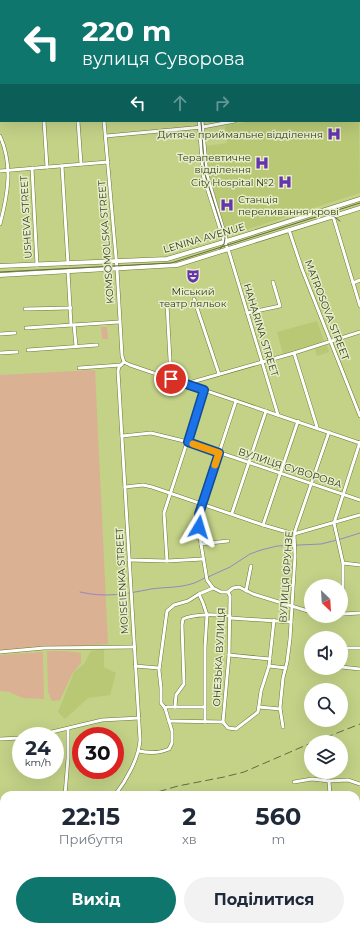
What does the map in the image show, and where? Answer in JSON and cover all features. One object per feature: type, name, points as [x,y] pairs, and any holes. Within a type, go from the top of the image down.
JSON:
[{"type":"main road","name":"LENINA AVENUE","points":[[0,266],[168,259],[360,199]]},
{"type":"main road","name":"LENINA AVENUE","points":[[0,275],[173,266],[360,208]]},
{"type":"street","points":[[44,122],[47,167]]},
{"type":"street","points":[[78,122],[81,164]]},
{"type":"street","name":"KOMSOMOLSKA STREET","points":[[104,122],[116,262],[122,363]]},
{"type":"street","name":"HAHARINA STREET","points":[[199,122],[207,174],[224,241],[263,362],[278,415]]},
{"type":"street","name":"HAHARINA STREET","points":[[201,128],[202,122]]},
{"type":"street","points":[[106,136],[201,128],[230,122]]},
{"type":"street","points":[[0,136],[6,155],[8,170],[8,190],[0,224]]},
{"type":"street","points":[[0,171],[108,162]]},
{"type":"street","points":[[62,166],[68,264]]},
{"type":"street","name":"USHEVA STREET","points":[[32,168],[37,265]]},
{"type":"street","points":[[333,216],[360,306]]},
{"type":"street","name":"MATROSOVA STREET","points":[[289,230],[302,270],[360,416]]},
{"type":"street","points":[[68,272],[70,308],[76,346]]},
{"type":"street","points":[[353,283],[360,280]]},
{"type":"street","points":[[247,313],[280,306],[273,282]]},
{"type":"street","points":[[194,299],[219,374]]},
{"type":"street","points":[[167,304],[171,379]]},
{"type":"street","points":[[26,310],[70,308]]},
{"type":"street","points":[[26,328],[119,322]]},
{"type":"street","points":[[185,384],[294,353],[360,332]]},
{"type":"street","points":[[0,334],[16,333]]},
{"type":"street","points":[[28,350],[97,345]]},
{"type":"street","points":[[0,353],[17,352]]},
{"type":"street","points":[[294,353],[316,428]]},
{"type":"street","points":[[80,368],[122,363],[127,364],[360,442],[342,494],[334,523],[343,563],[343,579]]},
{"type":"street","name":"MOISEIENKA STREET","points":[[118,791],[139,751],[140,740],[118,371],[122,363]]},
{"type":"street","points":[[194,387],[193,384],[196,381]]},
{"type":"street","points":[[167,561],[164,517],[204,390]]},
{"type":"street","points":[[236,401],[198,517],[207,580],[213,588],[221,592],[228,592],[239,587],[253,594],[304,610]]},
{"type":"street","points":[[356,407],[360,405]]},
{"type":"street","points":[[232,514],[266,411]]},
{"type":"street","points":[[263,525],[298,421]]},
{"type":"street","name":"ВУЛИЦЯ ФРУНЗЕ","points":[[283,727],[280,709],[291,622],[295,556],[294,534],[329,432]]},
{"type":"street","name":"ВУЛИЦЯ СУВОРОВА","points":[[122,436],[151,433],[188,442],[360,500]]},
{"type":"street","points":[[125,487],[148,486],[294,534],[360,515]]},
{"type":"street","points":[[201,544],[228,542]]},
{"type":"street","points":[[130,560],[167,561],[203,559]]},
{"type":"street","points":[[343,563],[360,565]]},
{"type":"street","points":[[246,591],[251,566]]},
{"type":"street","points":[[139,751],[150,752],[169,749],[172,743],[172,730],[165,708],[160,699],[160,668],[167,611],[174,605],[188,601],[213,588]]},
{"type":"street","name":"ОНЕЗЬКА ВУЛИЦЯ","points":[[223,722],[229,655],[230,596],[228,592]]},
{"type":"street","points":[[199,594],[204,603],[207,615],[205,647],[205,722]]},
{"type":"street","points":[[348,614],[360,613]]},
{"type":"street","points":[[175,707],[176,695],[184,684],[183,619],[207,615],[291,622]]},
{"type":"street","points":[[169,721],[223,722],[228,728],[236,729],[258,712],[259,696],[269,666],[274,620]]},
{"type":"street","points":[[0,652],[44,648],[134,647]]},
{"type":"street","points":[[348,648],[360,648]]},
{"type":"street","points":[[229,655],[270,659]]},
{"type":"street","points":[[135,666],[160,668]]},
{"type":"street","points":[[269,666],[286,668]]},
{"type":"street","points":[[348,668],[360,669]]},
{"type":"street","points":[[165,708],[204,707]]},
{"type":"street","points":[[259,707],[280,709]]},
{"type":"street","points":[[64,730],[102,720],[139,718]]},
{"type":"street","points":[[65,791],[68,758],[68,729]]},
{"type":"street","points":[[0,740],[12,739]]},
{"type":"street","points":[[294,782],[312,779],[329,781],[348,780],[360,784]]},
{"type":"street","points":[[329,781],[330,791]]},
{"type":"shaded area","name":"City Hospital №2","points":[[247,122],[359,122],[360,193],[227,236],[208,171],[207,146],[227,143],[225,126]]},
{"type":"shaded area","points":[[317,321],[324,341],[283,354],[277,332]]},
{"type":"shaded area","points":[[101,327],[107,327],[108,339],[102,339]]},
{"type":"shaded area","points":[[327,345],[329,352],[317,356],[315,349]]},
{"type":"shaded area","points":[[95,370],[108,644],[0,651],[0,375]]},
{"type":"shaded area","points":[[104,649],[104,667],[116,673],[110,695],[88,698],[65,719],[58,712],[74,672],[84,664],[91,651]]},
{"type":"shaded area","points":[[47,651],[81,653],[81,663],[72,674],[60,700],[52,701],[48,692]]},
{"type":"shaded area","points":[[43,652],[44,699],[23,698],[9,692],[0,691],[0,655]]},
{"type":"waterway","points":[[208,577],[230,567],[250,554],[261,550],[277,546],[321,544],[360,533]]},
{"type":"waterway","points":[[80,592],[98,595],[124,594],[151,589],[176,587],[195,583],[205,578]]},
{"type":"tram line","points":[[201,122],[205,174],[225,238],[224,244],[220,249]]},
{"type":"tram line","points":[[0,272],[171,263],[360,203]]},
{"type":"tram line","points":[[326,215],[333,216],[340,221]]},
{"type":"railway","points":[[332,735],[360,724]]},
{"type":"railway","points":[[161,791],[244,772],[304,746]]},
{"type":"slow traffic","points":[[193,444],[219,453],[215,465]]},
{"type":"place","name":"Дитяче приймальне відділення","points":[[334,134]]},
{"type":"place","name":"Терапевтичне відділення","points":[[262,163]]},
{"type":"place","name":"City Hospital №2","points":[[285,182]]},
{"type":"place","name":"Станція переливання крові","points":[[227,205]]},
{"type":"place","name":"Міський театр ляльок","points":[[193,276]]},
{"type":"route","points":[[171,379],[204,390],[188,442],[219,453],[199,514],[199,527]]}]
